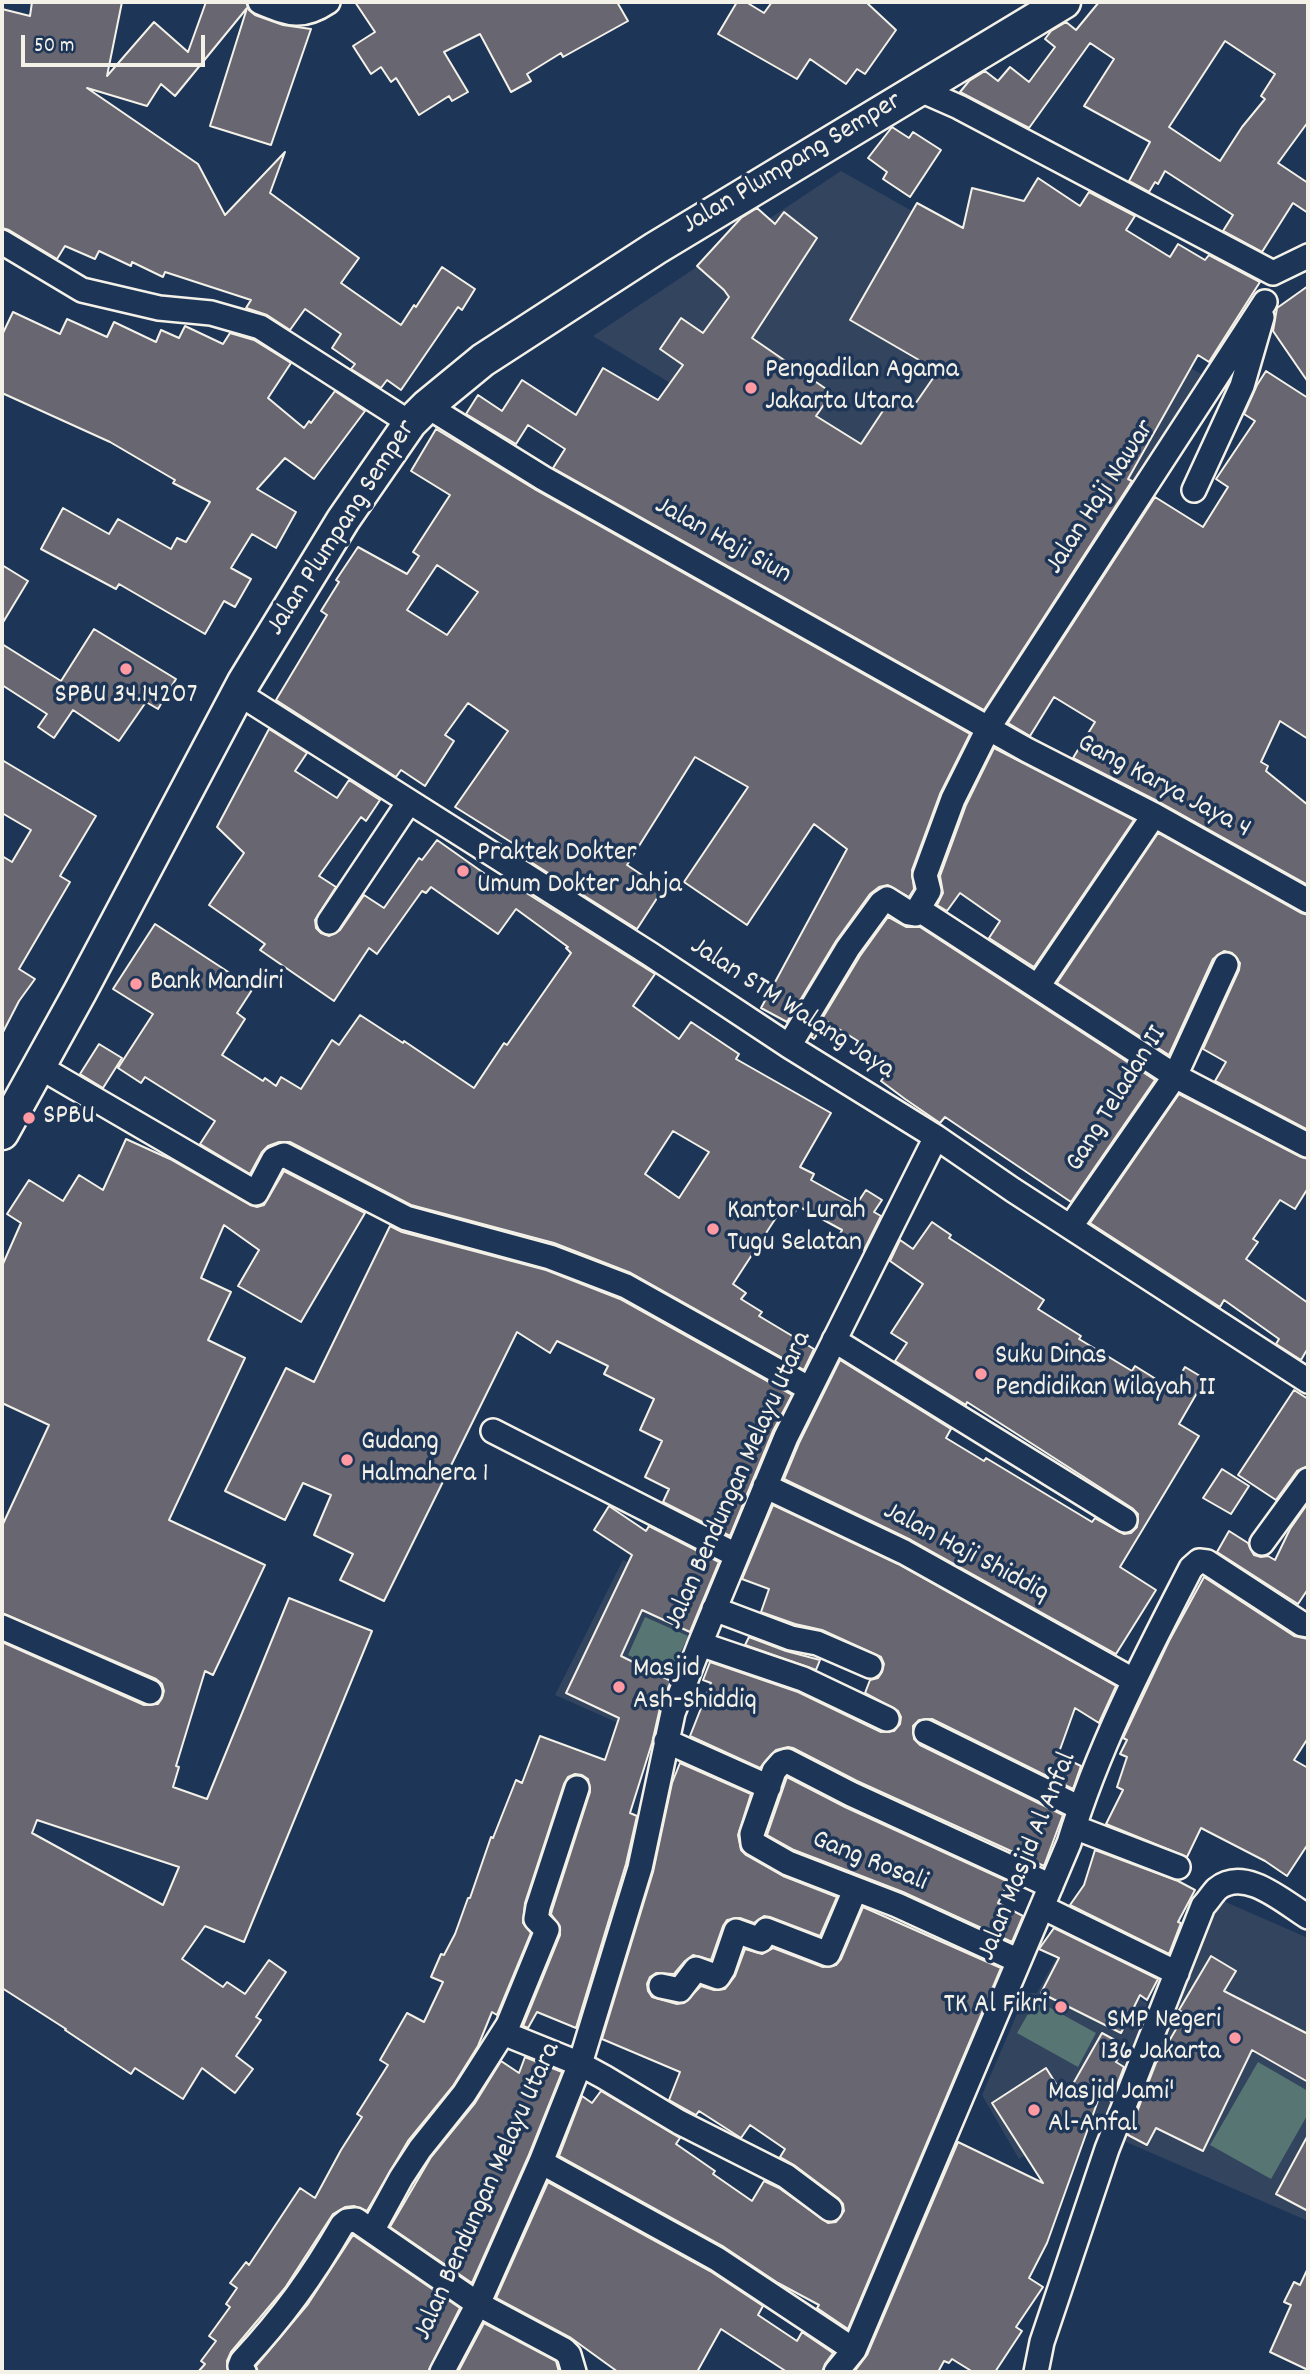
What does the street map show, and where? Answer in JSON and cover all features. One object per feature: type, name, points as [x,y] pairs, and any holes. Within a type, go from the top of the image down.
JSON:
[{"type":"main road","name":"Jalan Plumpang Semper","points":[[2,1133],[238,693],[343,520],[418,414],[483,360],[656,248],[1064,2]]},
{"type":"street","points":[[260,2],[290,14],[316,10],[328,2]]},
{"type":"street","points":[[918,89],[971,113],[1273,273]]},
{"type":"street","name":"Jalan Haji Siun","points":[[2,242],[82,290],[159,308],[211,313],[260,327],[418,414],[543,478],[989,727]]},
{"type":"street","points":[[1194,490],[1242,386],[1273,273],[1308,256]]},
{"type":"street","name":"Jalan Haji Nawar","points":[[918,909],[929,891],[925,875],[953,799],[989,727],[1265,302]]},
{"type":"street","name":"Jalan STM Walang Jaya","points":[[238,693],[1307,1376]]},
{"type":"street","name":"Gang Karya Jaya 4","points":[[989,727],[1027,750],[1307,894]]},
{"type":"street","points":[[329,922],[409,802]]},
{"type":"street","points":[[1038,986],[1154,815]]},
{"type":"street","points":[[789,1046],[848,948],[881,903],[887,899],[909,913],[915,914],[918,909],[1175,1076],[1308,1145]]},
{"type":"street","name":"Gang Teladan II","points":[[1071,1226],[1175,1076],[1226,965]]},
{"type":"street","points":[[38,1066],[256,1193],[274,1159],[284,1155],[406,1218],[505,1243],[626,1286],[810,1389]]},
{"type":"street","name":"Jalan Bendungan Melayu Utara","points":[[442,2372],[478,2304],[541,2162],[580,2064],[640,1868],[673,1713],[714,1609],[765,1486],[810,1389],[936,1137]]},
{"type":"street","points":[[834,1340],[1125,1520]]},
{"type":"street","points":[[493,1431],[736,1555]]},
{"type":"street","points":[[1262,1543],[1308,1480]]},
{"type":"street","name":"Jalan Haji Shiddiq","points":[[765,1486],[904,1552],[1133,1680]]},
{"type":"street","name":"Jalan Masjid Al Anfal","points":[[836,2372],[853,2350],[1019,1961],[1133,1680],[1191,1568],[1199,1561],[1206,1562],[1302,1624],[1308,1625]]},
{"type":"street","points":[[714,1609],[790,1638],[817,1643],[870,1666]]},
{"type":"street","points":[[2,1626],[150,1692]]},
{"type":"street","points":[[700,1644],[803,1679],[887,1719]]},
{"type":"street","points":[[926,1732],[1077,1818],[1178,1867]]},
{"type":"street","points":[[666,1741],[769,1787],[774,1771],[787,1761],[1046,1896],[1177,1973]]},
{"type":"street","name":"Gang Rosali","points":[[769,1787],[752,1834],[753,1843],[788,1863],[897,1905],[1019,1961]]},
{"type":"street","points":[[372,2231],[420,2149],[464,2094],[503,2034],[547,1930],[536,1919],[538,1907],[577,1788]]},
{"type":"street","points":[[1036,2372],[1042,2342],[1107,2149],[1203,1906],[1219,1887],[1240,1881],[1258,1886],[1308,1917]]},
{"type":"street","points":[[662,1986],[680,1990],[696,1969],[718,1977],[736,1931],[761,1940],[766,1930],[828,1954],[855,1890]]},
{"type":"street","points":[[503,2034],[580,2064],[679,2122],[786,2176],[830,2209]]},
{"type":"street","points":[[541,2162],[717,2259],[853,2350]]},
{"type":"street","points":[[244,2372],[240,2366],[242,2361],[286,2311],[342,2225],[356,2220],[478,2304],[564,2350],[569,2355],[574,2372]]},
{"type":"shaded area","points":[[841,171],[1212,380],[990,733],[894,675],[970,558],[836,484],[593,336]]},
{"type":"shaded area","points":[[623,1560],[711,1597],[659,1741],[555,1695]]},
{"type":"shaded area","name":"SMP Negeri 136 Jakarta","points":[[1221,1900],[1308,1938],[1308,2221],[1117,2138]]},
{"type":"shaded area","points":[[1056,1958],[1147,2003],[1139,2051],[1104,2133],[1077,2124],[1019,2159],[982,2095],[1026,1993],[1037,1993]]},
{"type":"green space","points":[[645,1617],[688,1636],[671,1674],[628,1655]]},
{"type":"green space","points":[[1036,2000],[1096,2033],[1078,2067],[1017,2033]]},
{"type":"green space","points":[[1258,2062],[1308,2091],[1308,2114],[1271,2179],[1210,2145]]},
{"type":"building","points":[[32,2],[122,2],[107,76],[154,22],[188,52],[206,2],[246,2],[255,15],[283,25],[311,29],[271,145],[210,126],[247,8],[175,96],[161,84],[147,106],[87,88],[198,164],[225,215],[285,152],[270,193],[359,258],[341,283],[401,325],[442,267],[475,289],[462,310],[458,307],[401,390],[387,380],[381,388],[351,369],[355,364],[332,348],[341,334],[305,309],[290,330],[267,315],[246,308],[251,300],[165,272],[163,277],[132,262],[131,266],[99,251],[95,259],[65,246],[57,259],[2,228],[2,9],[30,16]]},
{"type":"building","points":[[355,2],[617,2],[628,21],[563,57],[561,53],[527,74],[531,81],[511,92],[480,34],[444,52],[468,92],[452,101],[449,96],[419,115],[396,78],[391,82],[381,67],[371,74],[353,46],[375,32]]},
{"type":"building","points":[[737,2],[746,2],[764,13],[772,2],[866,2],[896,30],[865,74],[857,69],[846,84],[810,59],[797,79],[718,34]]},
{"type":"building","points":[[1099,2],[1308,2],[1308,122],[1278,163],[1308,183],[1308,213],[1293,203],[1262,252],[1223,231],[1233,215],[1165,171],[1158,184],[1155,182],[1149,192],[1129,181],[1150,142],[1084,106],[1114,59],[1090,43],[1029,128],[960,92],[969,81],[985,71],[998,81],[1010,67],[1029,82],[1055,47],[1045,39],[1051,31],[1066,22],[1076,30]],"holes":[[[1225,41],[1275,74],[1261,96],[1265,99],[1242,127],[1220,161],[1169,127]]]},
{"type":"building","points":[[892,127],[909,138],[913,132],[941,150],[910,197],[883,179],[887,172],[868,158]]},
{"type":"building","points":[[1038,178],[1080,206],[1089,192],[1135,216],[1126,230],[1170,257],[1178,244],[1205,260],[1209,255],[1260,282],[1209,362],[1198,355],[1128,479],[1132,481],[984,710],[553,468],[565,449],[528,425],[516,444],[466,414],[478,395],[502,411],[522,380],[576,415],[603,368],[658,400],[683,365],[660,349],[681,318],[703,333],[729,297],[697,266],[741,218],[757,208],[775,224],[784,212],[817,238],[752,338],[832,393],[816,416],[861,444],[894,394],[913,407],[938,371],[850,320],[917,203],[963,228],[972,188],[1024,201]]},
{"type":"building","points":[[1308,286],[1308,382],[1273,331],[1277,308]]},
{"type":"building","points":[[13,312],[60,334],[67,319],[107,337],[114,322],[156,342],[161,330],[179,338],[185,326],[223,344],[230,333],[254,340],[291,363],[268,398],[304,428],[309,421],[311,423],[335,391],[365,411],[314,479],[285,458],[257,489],[296,512],[276,548],[252,534],[231,568],[251,579],[235,607],[224,601],[205,634],[119,584],[116,589],[41,549],[63,508],[109,534],[118,519],[171,549],[177,538],[186,542],[210,502],[173,483],[175,480],[110,442],[2,393],[2,335]]},
{"type":"building","points":[[1266,371],[1308,398],[1308,739],[1280,721],[1261,762],[1268,766],[1266,771],[1308,805],[1308,885],[1161,803],[1073,758],[1095,722],[1054,697],[1030,736],[1008,723],[1155,497],[1203,527],[1228,487],[1216,479],[1255,421],[1244,414]]},
{"type":"building","points":[[436,429],[536,490],[970,734],[940,794],[912,870],[914,889],[909,897],[888,885],[879,887],[870,894],[836,941],[787,1022],[761,1008],[847,849],[814,824],[747,925],[684,882],[748,787],[695,757],[627,865],[663,889],[637,929],[526,859],[530,854],[455,807],[508,731],[468,703],[445,735],[454,741],[425,786],[401,770],[396,777],[276,700],[327,615],[321,611],[339,582],[336,580],[358,547],[407,574],[419,556],[413,552],[450,495],[411,471]],"holes":[[[437,565],[478,592],[447,635],[407,610]]]},
{"type":"building","points":[[2,565],[28,581],[2,624]]},
{"type":"building","points":[[94,629],[176,679],[158,709],[146,702],[119,741],[73,710],[54,738],[38,727],[47,714],[2,685],[2,644],[61,681]]},
{"type":"building","points":[[269,729],[307,753],[295,771],[337,798],[349,780],[380,800],[366,821],[361,817],[319,876],[336,887],[315,920],[316,928],[321,933],[329,936],[340,930],[364,895],[384,908],[419,858],[422,860],[437,840],[505,888],[509,882],[655,974],[633,1006],[679,1039],[691,1022],[739,1054],[736,1059],[831,1113],[800,1167],[814,1174],[811,1180],[856,1205],[866,1190],[882,1200],[874,1212],[881,1216],[864,1250],[840,1234],[842,1230],[798,1206],[793,1216],[781,1210],[733,1284],[746,1293],[741,1299],[762,1312],[759,1316],[814,1349],[804,1370],[631,1273],[554,1243],[411,1205],[290,1142],[268,1146],[250,1174],[200,1144],[215,1121],[145,1077],[141,1083],[118,1068],[153,1014],[113,989],[155,924],[252,990],[237,1013],[245,1019],[222,1055],[263,1081],[265,1078],[276,1086],[281,1077],[301,1089],[332,1040],[339,1045],[360,1015],[474,1088],[571,953],[566,948],[568,947],[516,909],[498,934],[431,887],[426,893],[422,891],[377,954],[369,948],[334,1001],[260,950],[265,944],[209,905],[244,853],[217,827]],"holes":[[[673,1131],[709,1152],[679,1198],[645,1174]]]},
{"type":"building","points":[[994,748],[1134,820],[1034,967],[989,938],[1000,921],[960,893],[947,911],[937,905],[943,893],[940,876],[966,805]]},
{"type":"building","points":[[2,760],[96,816],[60,876],[70,882],[19,969],[35,979],[19,1001],[2,1034],[2,856],[12,862],[31,830],[2,813]]},
{"type":"building","points":[[1158,833],[1308,915],[1308,1130],[1215,1081],[1226,1062],[1203,1049],[1239,970],[1240,963],[1232,953],[1224,951],[1213,959],[1169,1055],[1057,983]]},
{"type":"building","points":[[888,917],[906,927],[920,927],[1155,1080],[1071,1202],[945,1117],[940,1123],[881,1081],[890,1068],[856,1045],[858,1041],[826,1021],[814,1039],[811,1037],[860,956]]},
{"type":"building","points":[[99,1044],[122,1058],[103,1088],[80,1074]]},
{"type":"building","points":[[1179,1094],[1308,1159],[1308,1188],[1295,1209],[1280,1200],[1253,1239],[1258,1242],[1246,1259],[1308,1303],[1308,1348],[1301,1360],[1276,1344],[1279,1339],[1224,1300],[1220,1307],[1090,1223]]},
{"type":"building","points":[[126,1139],[170,1159],[250,1205],[264,1205],[284,1171],[365,1213],[301,1322],[238,1286],[259,1250],[224,1225],[201,1278],[231,1292],[208,1340],[245,1358],[169,1520],[265,1565],[213,1675],[205,1671],[176,1766],[179,1767],[173,1787],[207,1799],[289,1598],[372,1631],[244,1942],[205,1926],[182,1959],[223,1987],[227,1982],[245,1994],[269,1960],[286,1972],[256,2017],[261,2020],[236,2056],[253,2069],[235,2093],[202,2068],[183,2099],[135,2068],[131,2074],[2,1988],[2,1642],[144,1705],[158,1704],[164,1691],[162,1684],[156,1679],[2,1613],[2,1526],[49,1425],[2,1403],[2,1266],[21,1223],[7,1214],[29,1180],[63,1201],[79,1175],[103,1190]],"holes":[[[37,1820],[179,1867],[163,1905],[32,1833]]]},
{"type":"building","points":[[932,1222],[951,1235],[949,1238],[1044,1300],[1038,1309],[1081,1336],[1079,1339],[1132,1371],[1135,1366],[1172,1389],[1185,1367],[1205,1379],[1179,1424],[1199,1436],[1120,1567],[1156,1590],[1116,1654],[911,1540],[784,1479],[840,1360],[951,1429],[946,1438],[984,1461],[986,1458],[1092,1522],[1095,1518],[1124,1534],[1131,1533],[1137,1527],[1138,1514],[1132,1508],[967,1402],[966,1405],[895,1361],[907,1343],[891,1333],[923,1284],[890,1261],[900,1240],[913,1249]]},
{"type":"building","points":[[390,1226],[402,1232],[546,1270],[620,1299],[792,1395],[773,1431],[730,1536],[663,1502],[669,1489],[645,1477],[662,1441],[640,1430],[654,1399],[604,1374],[608,1366],[557,1341],[550,1353],[517,1332],[384,1601],[340,1580],[353,1554],[314,1535],[331,1495],[303,1483],[285,1520],[225,1491],[286,1368],[314,1382]]},
{"type":"building","points":[[1294,1390],[1308,1399],[1308,1466],[1297,1471],[1276,1500],[1238,1475]]},
{"type":"building","points":[[1222,1469],[1249,1486],[1231,1514],[1203,1498]]},
{"type":"building","points":[[1308,1503],[1308,1589],[1298,1604],[1217,1552],[1229,1531],[1248,1543],[1254,1555],[1268,1556],[1275,1560],[1290,1529]]},
{"type":"building","points":[[773,1505],[898,1564],[1116,1686],[1099,1723],[1075,1708],[1058,1755],[1081,1766],[1073,1789],[932,1719],[919,1720],[913,1726],[914,1739],[920,1745],[1063,1815],[1044,1866],[857,1781],[793,1748],[776,1750],[760,1768],[690,1736],[711,1683],[703,1680],[710,1662],[798,1692],[881,1732],[894,1731],[900,1724],[898,1711],[865,1693],[870,1680],[878,1678],[882,1672],[884,1664],[881,1657],[822,1630],[761,1612],[769,1589],[742,1579]]},
{"type":"building","points":[[609,1506],[646,1531],[649,1526],[719,1562],[690,1632],[642,1610],[621,1656],[671,1681],[660,1708],[630,1813],[637,1816],[626,1864],[576,2028],[537,2012],[528,2028],[523,2026],[560,1935],[560,1927],[551,1914],[590,1792],[588,1779],[575,1774],[568,1777],[564,1784],[525,1903],[523,1923],[531,1933],[497,2015],[492,2012],[478,2046],[453,2086],[408,2141],[367,2211],[354,2206],[345,2207],[333,2214],[285,2288],[231,2352],[227,2361],[228,2372],[198,2372],[205,2364],[201,2361],[216,2341],[209,2336],[230,2307],[226,2304],[237,2288],[230,2283],[246,2262],[249,2265],[300,2188],[315,2198],[362,2117],[357,2114],[388,2065],[380,2060],[407,2013],[424,2022],[443,1982],[431,1977],[441,1954],[444,1955],[455,1934],[491,1837],[493,1838],[516,1780],[522,1783],[540,1736],[605,1760],[619,1718],[566,1693],[632,1555],[594,1530]]},
{"type":"building","points":[[1204,1577],[1294,1636],[1308,1639],[1308,1738],[1294,1760],[1308,1768],[1308,1844],[1287,1876],[1265,1861],[1201,1828],[1187,1857],[1106,1824],[1123,1790],[1117,1787],[1127,1757],[1120,1754],[1127,1740],[1123,1738],[1169,1641]]},
{"type":"building","points":[[749,1637],[820,1660],[816,1670],[745,1645]]},
{"type":"building","points":[[680,1763],[751,1794],[738,1835],[741,1850],[746,1855],[783,1876],[837,1897],[820,1936],[770,1917],[764,1916],[754,1923],[740,1918],[727,1920],[711,1960],[693,1955],[674,1974],[656,1973],[650,1977],[647,1984],[652,1997],[677,2004],[684,2003],[701,1986],[714,1990],[725,1989],[735,1976],[745,1949],[762,1954],[773,1948],[823,1967],[836,1965],[863,1907],[1001,1968],[848,2329],[817,2308],[819,2305],[778,2283],[724,2247],[559,2156],[582,2096],[592,2103],[601,2091],[680,2138],[676,2144],[752,2201],[764,2181],[779,2188],[828,2223],[836,2222],[844,2211],[838,2198],[780,2157],[785,2149],[750,2125],[741,2138],[699,2111],[696,2115],[669,2100],[680,2072],[602,2039],[653,1872],[672,1783]]},
{"type":"building","points":[[787,1777],[845,1807],[1009,1882],[998,1903],[1023,1916],[1012,1942],[903,1892],[794,1850],[767,1835]]},
{"type":"building","points":[[1095,1850],[1195,1890],[1178,1922],[1181,1923],[1169,1954],[1070,1905],[1084,1885]]},
{"type":"building","points":[[1054,1928],[1158,1979],[1147,2000],[1140,1995],[1121,2033],[1041,1993],[1059,1958],[1039,1949]]},
{"type":"building","points":[[1211,1956],[1236,1971],[1224,1991],[1308,2034],[1308,2082],[1252,2050],[1203,2151],[1156,2128],[1147,2145],[1128,2135],[1156,2063],[1185,2014],[1179,2010]]},
{"type":"building","points":[[1102,2033],[1124,2045],[1116,2062],[1124,2067],[1111,2101],[1100,2095],[1047,2243],[1029,2278],[1043,2287],[1016,2327],[1022,2331],[995,2372],[973,2372],[952,2359],[949,2363],[944,2361],[938,2372],[854,2372],[867,2355],[958,2142],[1043,2183],[992,2103],[1046,2068],[1065,2098]]},
{"type":"building","points":[[525,2057],[562,2072],[472,2283],[390,2227],[431,2157],[475,2103],[501,2061],[519,2073]]},
{"type":"building","points":[[1308,2135],[1308,2211],[1276,2194]]},
{"type":"building","points":[[548,2182],[710,2271],[763,2306],[758,2315],[797,2341],[802,2332],[833,2353],[822,2372],[787,2372],[721,2329],[697,2372],[618,2372],[571,2338],[496,2298]]},
{"type":"building","points":[[353,2235],[460,2308],[428,2372],[258,2372],[256,2366],[308,2304]]},
{"type":"building","points":[[1308,2268],[1308,2370],[1270,2352],[1291,2305],[1284,2302],[1294,2282],[1300,2285]]},
{"type":"building","points":[[484,2323],[556,2361],[559,2372],[458,2372]]},
{"type":"place","name":"Pengadilan Agama Jakarta Utara","points":[[751,388]]},
{"type":"place","name":"SPBU 34.14207","points":[[126,669]]},
{"type":"place","name":"Praktek Dokter Umum Dokter Jahja","points":[[463,871]]},
{"type":"place","name":"Bank Mandiri","points":[[136,984]]},
{"type":"place","name":"SPBU","points":[[29,1118]]},
{"type":"place","name":"Kantor Lurah Tugu Selatan","points":[[713,1229]]},
{"type":"place","name":"Suku Dinas Pendidikan Wilayah II","points":[[981,1374]]},
{"type":"place","name":"Gudang Halmahera 1","points":[[347,1460]]},
{"type":"place","name":"Masjid Ash-Shiddiq","points":[[619,1687]]},
{"type":"place","name":"TK Al Fikri","points":[[1061,2007]]},
{"type":"place","name":"SMP Negeri 136 Jakarta","points":[[1235,2038]]},
{"type":"place","name":"Masjid Jami' Al-Anfal","points":[[1034,2110]]}]
